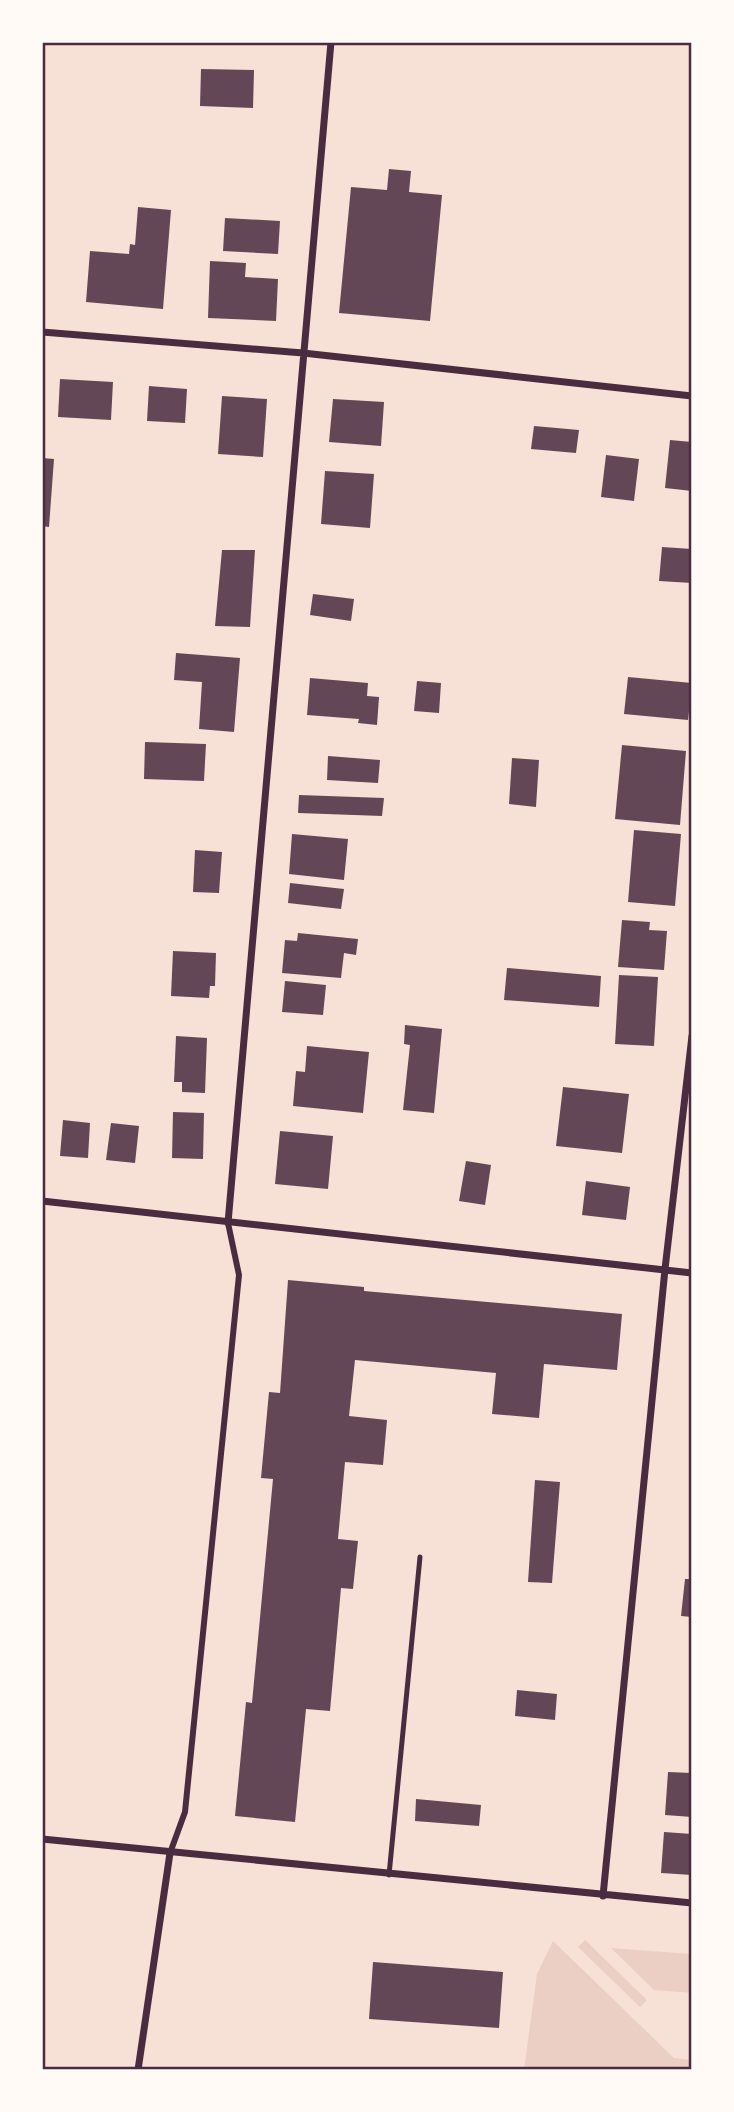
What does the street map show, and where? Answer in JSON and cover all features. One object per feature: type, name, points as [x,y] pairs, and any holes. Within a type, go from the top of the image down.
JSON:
[{"type":"street","points":[[138,2070],[170,1853],[185,1812],[239,1275],[228,1223],[331,42]]},
{"type":"street","points":[[42,332],[303,353],[692,396]]},
{"type":"street","points":[[603,1896],[665,1269],[692,1037]]},
{"type":"street","points":[[42,1201],[692,1272]]},
{"type":"street","points":[[42,1839],[692,1903]]},
{"type":"lane","points":[[388,1875],[420,1558]]},
{"type":"shaded area","points":[[585,1940],[647,2000],[640,2007],[578,1947]]},
{"type":"shaded area","points":[[553,1941],[674,2058],[692,2060],[692,2070],[524,2070],[537,1974]]},
{"type":"shaded area","points":[[611,1948],[692,1954],[692,1993],[654,1990]]},
{"type":"building","points":[[201,69],[254,70],[253,108],[200,106]]},
{"type":"building","points":[[389,169],[411,171],[409,192],[442,195],[430,321],[339,313],[351,187],[387,190]]},
{"type":"building","points":[[138,207],[171,210],[163,309],[86,302],[90,251],[129,254],[130,244],[135,245]]},
{"type":"building","points":[[225,218],[280,221],[278,254],[223,251]]},
{"type":"building","points":[[210,261],[246,263],[245,277],[278,279],[276,321],[208,318]]},
{"type":"building","points":[[60,379],[113,382],[111,420],[58,417]]},
{"type":"building","points":[[149,386],[187,389],[185,423],[147,421]]},
{"type":"building","points":[[222,396],[267,399],[263,457],[218,454]]},
{"type":"building","points":[[333,399],[384,402],[381,446],[329,442]]},
{"type":"building","points":[[534,426],[579,430],[576,453],[531,449]]},
{"type":"building","points":[[670,440],[692,442],[692,491],[665,488]]},
{"type":"building","points":[[606,455],[639,459],[634,501],[601,497]]},
{"type":"building","points":[[42,458],[54,459],[49,527],[42,526]]},
{"type":"building","points":[[325,471],[374,474],[370,528],[321,524]]},
{"type":"building","points":[[662,547],[692,549],[692,583],[659,581]]},
{"type":"building","points":[[222,550],[255,550],[250,627],[215,626]]},
{"type":"building","points":[[313,594],[354,599],[351,621],[310,615]]},
{"type":"building","points":[[176,653],[240,658],[234,732],[199,729],[202,682],[174,680]]},
{"type":"building","points":[[628,677],[692,683],[688,720],[624,714]]},
{"type":"building","points":[[310,678],[368,683],[367,696],[379,697],[377,725],[358,723],[359,719],[307,715]]},
{"type":"building","points":[[417,681],[441,683],[439,713],[414,711]]},
{"type":"building","points":[[145,742],[206,744],[204,781],[144,779]]},
{"type":"building","points":[[622,745],[686,751],[680,825],[615,819]]},
{"type":"building","points":[[328,756],[380,760],[378,783],[327,780]]},
{"type":"building","points":[[512,758],[539,760],[536,807],[509,804]]},
{"type":"building","points":[[299,795],[384,798],[382,816],[298,813]]},
{"type":"building","points":[[634,830],[681,834],[675,906],[628,902]]},
{"type":"building","points":[[292,834],[348,839],[344,880],[289,874]]},
{"type":"building","points":[[195,850],[222,852],[219,893],[193,892]]},
{"type":"building","points":[[290,883],[344,889],[341,909],[288,903]]},
{"type":"building","points":[[622,920],[650,922],[649,930],[667,931],[664,970],[618,967]]},
{"type":"building","points":[[298,933],[358,939],[356,955],[344,953],[341,978],[282,973],[285,940],[297,941]]},
{"type":"building","points":[[173,951],[216,953],[215,986],[210,986],[209,998],[171,996]]},
{"type":"building","points":[[507,968],[601,976],[599,1007],[504,1000]]},
{"type":"building","points":[[619,975],[658,977],[654,1046],[615,1044]]},
{"type":"building","points":[[285,981],[326,985],[323,1015],[282,1012]]},
{"type":"building","points":[[405,1025],[442,1029],[434,1113],[403,1110],[410,1045],[404,1044]]},
{"type":"building","points":[[176,1036],[207,1038],[205,1093],[182,1092],[182,1082],[174,1082]]},
{"type":"building","points":[[307,1046],[369,1052],[363,1113],[293,1106],[296,1071],[305,1072]]},
{"type":"building","points":[[563,1087],[629,1094],[622,1153],[556,1146]]},
{"type":"building","points":[[173,1112],[204,1113],[203,1159],[172,1158]]},
{"type":"building","points":[[63,1120],[90,1123],[88,1158],[60,1156]]},
{"type":"building","points":[[111,1123],[139,1126],[135,1163],[106,1160]]},
{"type":"building","points":[[280,1131],[333,1136],[328,1189],[275,1184]]},
{"type":"building","points":[[466,1161],[491,1165],[485,1205],[459,1201]]},
{"type":"building","points":[[586,1181],[630,1187],[626,1220],[582,1215]]},
{"type":"building","points":[[288,1280],[364,1287],[364,1291],[622,1314],[617,1370],[544,1364],[539,1418],[492,1414],[496,1373],[355,1360],[349,1416],[387,1420],[383,1465],[345,1462],[338,1539],[358,1541],[353,1589],[341,1588],[330,1711],[306,1709],[295,1822],[235,1816],[246,1702],[252,1703],[273,1479],[261,1478],[269,1392],[280,1393]]},
{"type":"building","points":[[535,1480],[560,1482],[552,1583],[528,1582]]},
{"type":"building","points":[[685,1579],[692,1579],[692,1617],[681,1616]]},
{"type":"building","points":[[517,1690],[557,1694],[555,1720],[515,1716]]},
{"type":"building","points":[[668,1772],[692,1773],[692,1817],[665,1815]]},
{"type":"building","points":[[416,1799],[481,1805],[479,1826],[415,1821]]},
{"type":"building","points":[[664,1832],[692,1834],[692,1875],[661,1873]]},
{"type":"building","points":[[373,1962],[503,1972],[499,2028],[369,2019]]}]
